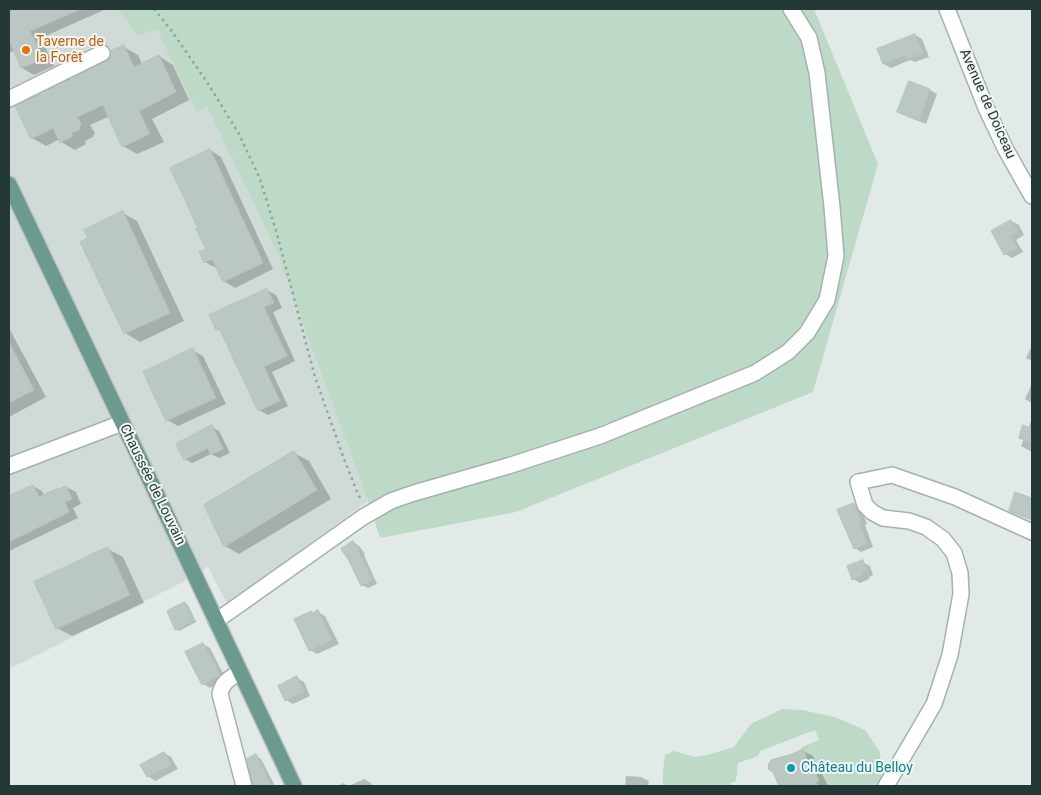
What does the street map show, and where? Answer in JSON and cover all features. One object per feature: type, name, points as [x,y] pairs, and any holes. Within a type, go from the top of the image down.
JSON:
[{"type":"main road","name":"Chaussée de Louvain","points":[[9,184],[294,786]]},
{"type":"street","points":[[216,621],[362,517],[391,501],[600,436],[755,373],[788,352],[807,333],[827,300],[836,256],[817,73],[808,38],[791,9]]},
{"type":"street","name":"Avenue de Doiceau","points":[[947,9],[986,108],[1006,150],[1032,196]]},
{"type":"street","points":[[9,99],[102,53]]},
{"type":"street","points":[[9,466],[122,422]]},
{"type":"street","points":[[886,786],[934,704],[950,655],[961,594],[960,573],[954,553],[942,538],[926,526],[909,521],[883,518],[872,512],[865,505],[858,482],[892,475],[955,497],[1032,532]]},
{"type":"street","points":[[240,672],[225,682],[220,694],[244,786]]},
{"type":"path","points":[[154,9],[207,82],[239,134],[260,179],[277,234],[315,377],[344,459],[368,514]]},
{"type":"shaded area","points":[[9,9],[118,9],[137,36],[157,30],[197,111],[207,107],[276,250],[368,501],[227,604],[208,567],[181,583],[9,669]]},
{"type":"green space","points":[[118,9],[814,9],[878,164],[813,392],[516,512],[380,538],[276,250],[207,107],[197,112],[157,30],[137,36]]},
{"type":"green space","points":[[782,709],[802,710],[835,717],[865,730],[880,752],[882,786],[818,786],[816,782],[819,780],[812,764],[809,765],[802,747],[819,740],[815,730],[760,751],[758,756],[738,763],[736,781],[730,783],[731,786],[663,786],[665,755],[674,751],[695,757],[734,747],[751,724]]},
{"type":"building","points":[[9,9],[81,9],[30,31],[43,59],[21,68],[9,40]]},
{"type":"building","points":[[915,34],[923,53],[907,59],[905,55],[883,64],[877,49]]},
{"type":"building","points":[[124,45],[134,67],[159,55],[176,92],[139,111],[150,134],[122,147],[103,105],[77,117],[81,124],[79,130],[71,133],[73,136],[60,143],[53,128],[31,139],[15,106],[106,61],[110,58],[111,51]]},
{"type":"building","points":[[909,81],[930,89],[919,121],[897,112]]},
{"type":"building","points":[[210,149],[263,263],[223,282],[212,259],[204,263],[199,252],[206,249],[170,168]]},
{"type":"building","points":[[123,211],[170,313],[124,334],[80,242],[88,238],[84,230]]},
{"type":"building","points":[[1011,220],[1018,231],[1010,236],[1017,248],[1004,255],[991,231]]},
{"type":"building","points":[[267,289],[274,303],[264,307],[287,356],[264,367],[280,401],[258,411],[219,328],[216,330],[209,315]]},
{"type":"building","points":[[9,342],[34,390],[9,403]]},
{"type":"building","points":[[193,348],[216,398],[166,421],[143,372]]},
{"type":"building","points":[[212,425],[223,449],[210,455],[208,448],[184,460],[176,444]]},
{"type":"building","points":[[1023,425],[1032,429],[1032,443],[1019,438]]},
{"type":"building","points":[[294,451],[317,490],[224,547],[204,505]]},
{"type":"building","points":[[33,485],[39,497],[66,486],[72,499],[65,502],[69,512],[9,542],[9,496]]},
{"type":"building","points":[[1015,492],[1032,498],[1032,520],[1009,511]]},
{"type":"building","points":[[854,503],[867,544],[854,549],[837,510]]},
{"type":"building","points":[[353,541],[360,550],[358,551],[372,580],[361,586],[341,549]]},
{"type":"building","points":[[108,547],[130,595],[56,629],[34,582]]},
{"type":"building","points":[[863,560],[867,571],[852,580],[847,566]]},
{"type":"building","points":[[185,602],[194,621],[175,630],[167,611]]},
{"type":"building","points":[[318,610],[332,640],[309,651],[294,619],[311,611],[312,613]]},
{"type":"building","points":[[203,643],[220,675],[202,685],[185,652]]},
{"type":"building","points":[[297,676],[304,692],[285,701],[278,686]]},
{"type":"building","name":"Château du Belloy","points":[[803,749],[809,765],[811,764],[819,781],[816,782],[818,786],[779,786],[773,772],[769,770],[768,765],[771,760]]},
{"type":"building","points":[[164,752],[171,765],[147,777],[140,765]]},
{"type":"building","points":[[256,754],[271,786],[253,786],[247,759]]},
{"type":"place","name":"Taverne de la Forêt","points":[[26,50]]},
{"type":"place","name":"Château du Belloy","points":[[791,768]]}]
